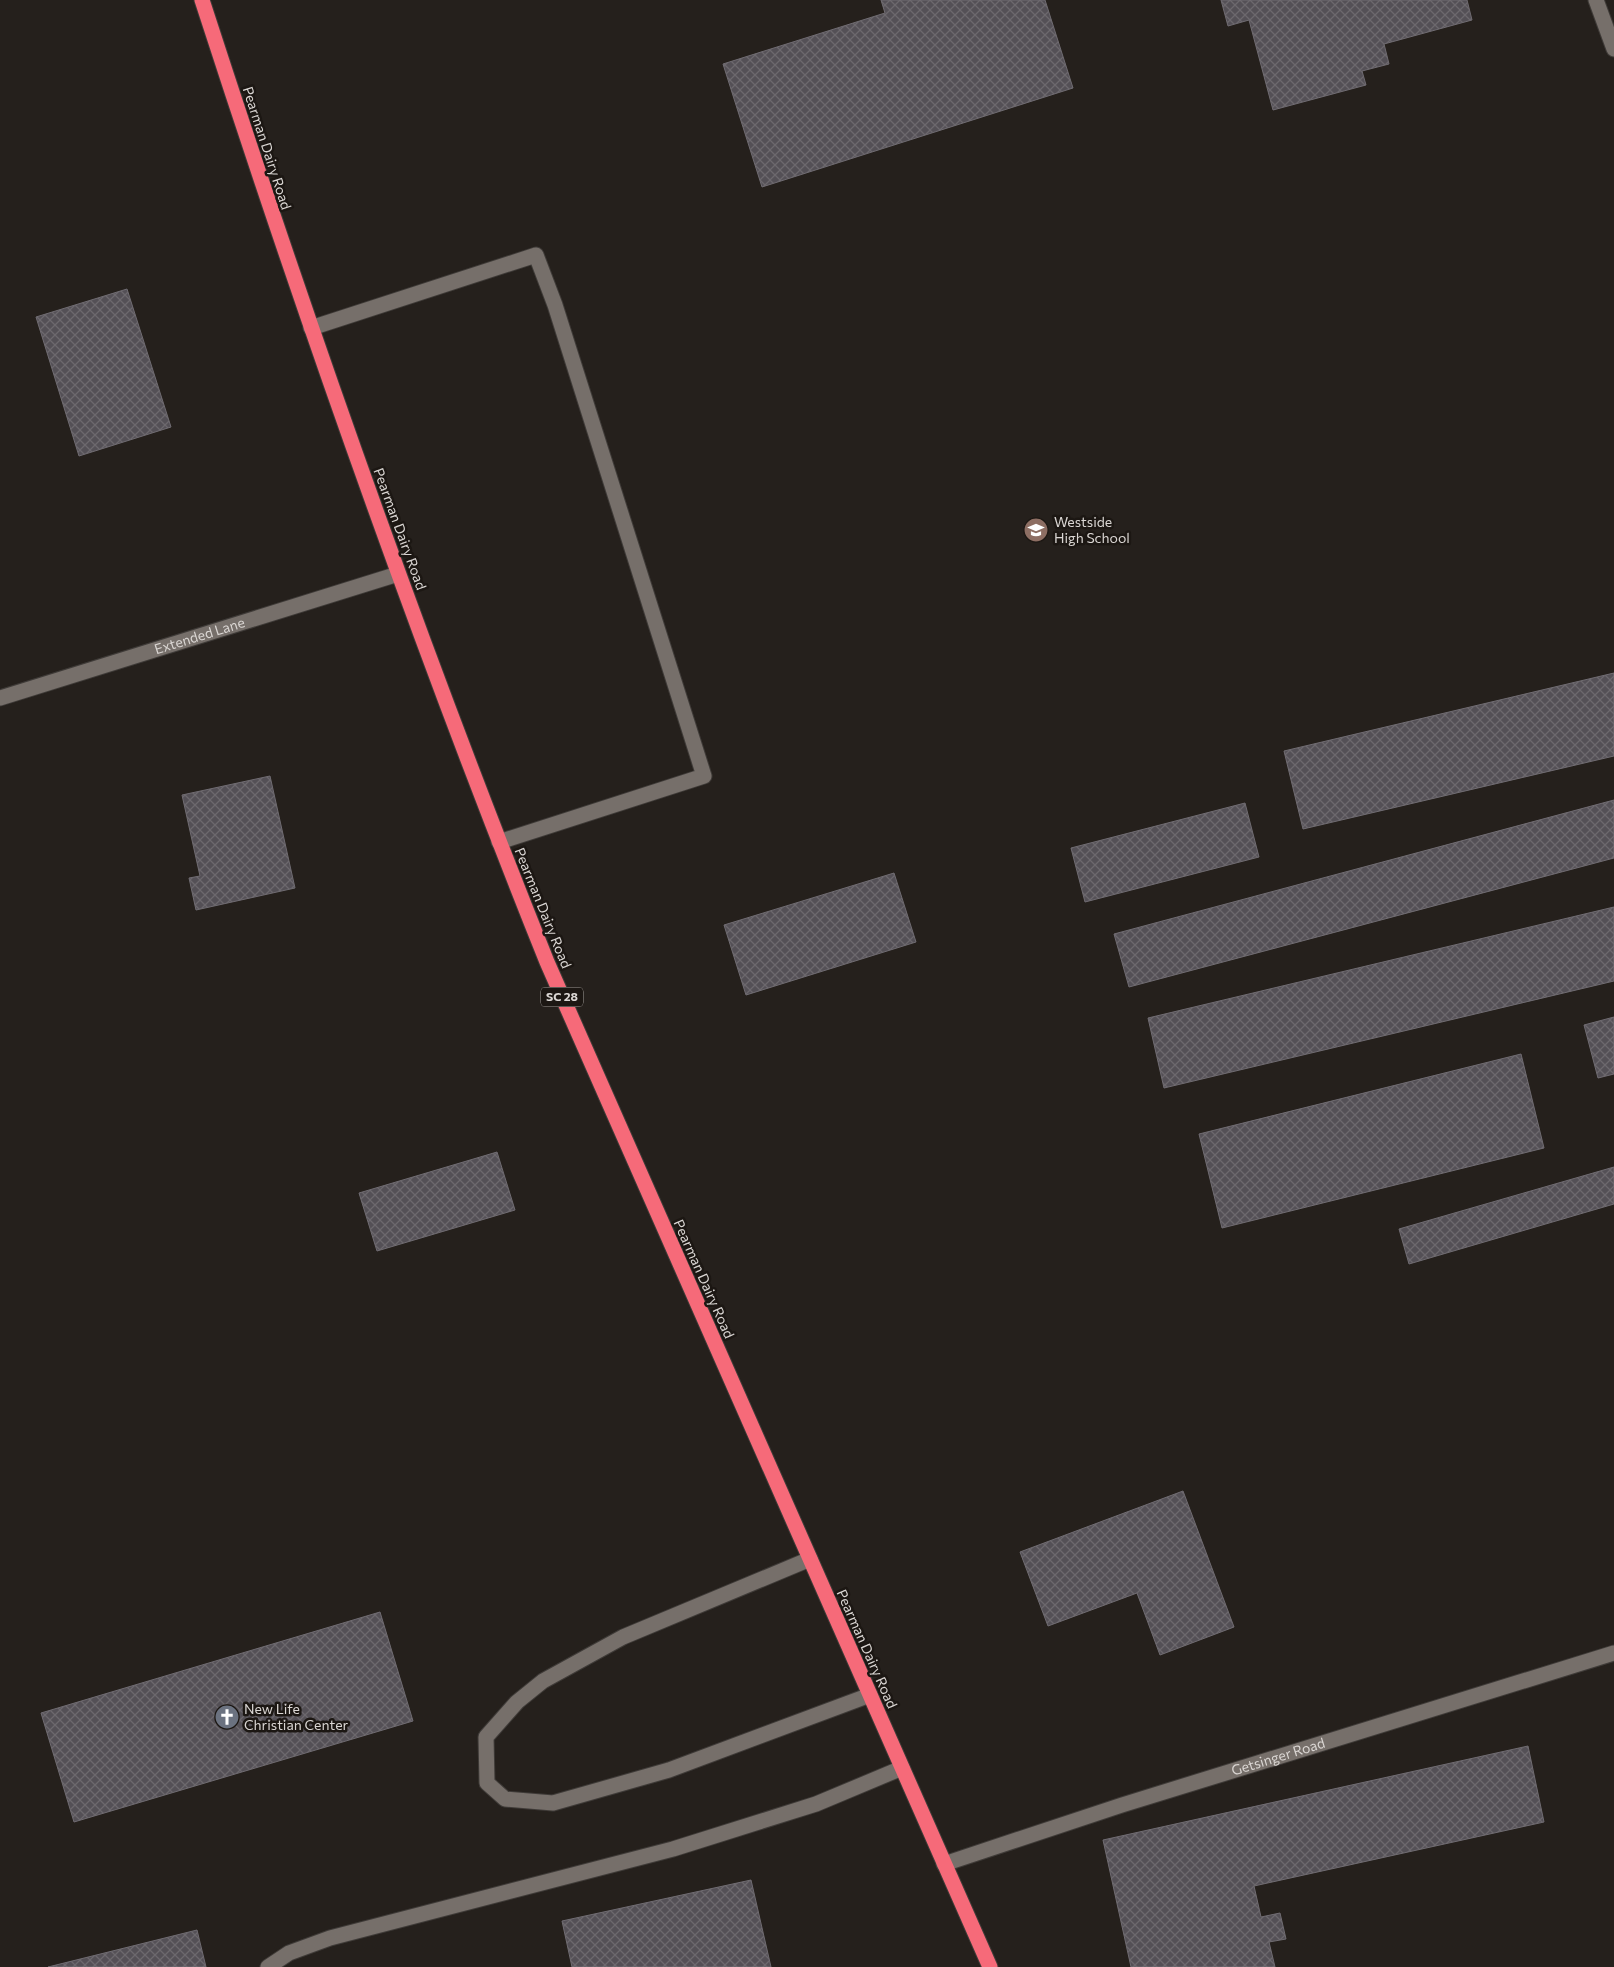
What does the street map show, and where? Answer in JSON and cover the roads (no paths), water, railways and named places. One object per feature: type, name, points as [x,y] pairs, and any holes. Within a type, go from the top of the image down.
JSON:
[{"type":"highway","name":"Pearman Dairy Road","points":[[202,0],[274,224],[398,574],[499,842],[547,962],[990,1967]]},
{"type":"street","points":[[1596,0],[1614,49]]},
{"type":"street","points":[[311,328],[536,255],[555,305],[704,776],[499,842]]},
{"type":"street","name":"Extended Lane","points":[[0,698],[398,574]]},
{"type":"street","points":[[810,1559],[623,1637],[543,1681],[517,1702],[486,1737],[487,1783],[505,1799],[553,1803],[670,1770],[870,1695]]},
{"type":"street","name":"Getsinger Road","points":[[944,1864],[1122,1805],[1614,1653]]},
{"type":"street","points":[[268,1967],[289,1953],[330,1938],[673,1849],[816,1804],[902,1768]]},
{"type":"place","name":"Westside High School","points":[[1036,530]]},
{"type":"place","name":"New Life Christian Center","points":[[227,1717]]}]
